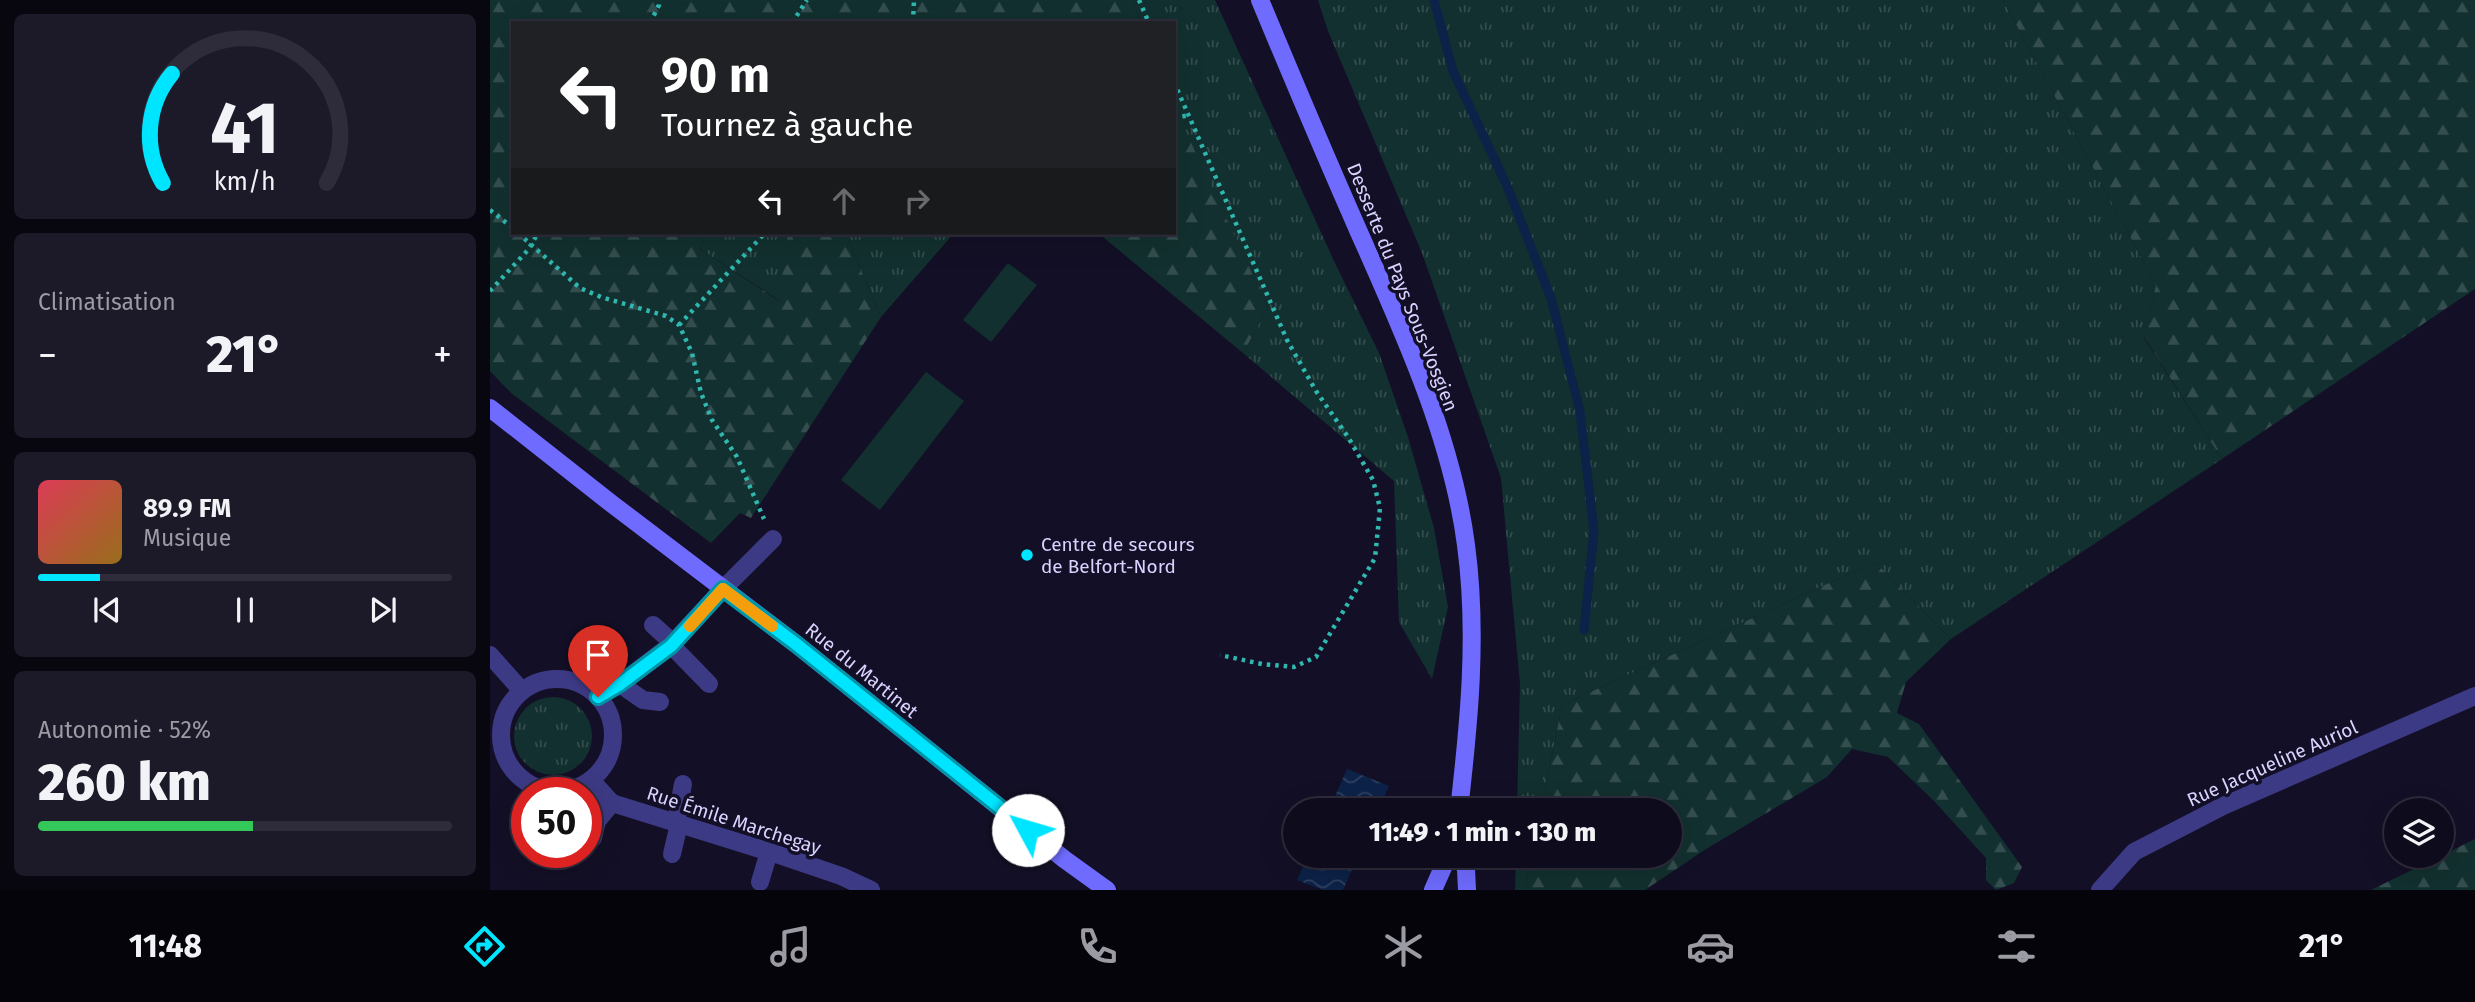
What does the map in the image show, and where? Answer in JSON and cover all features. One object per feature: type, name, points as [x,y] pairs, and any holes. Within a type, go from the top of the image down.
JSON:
[{"type":"main road","name":"Desserte du Pays Sous-Vosgien","points":[[1260,0],[1392,307],[1430,403],[1452,476],[1466,545],[1472,633],[1470,712],[1460,798]]},
{"type":"main road","name":"Rue du Martinet","points":[[490,408],[796,644],[1064,859],[1107,890]]},
{"type":"main road","points":[[1433,890],[1443,868]]},
{"type":"main road","points":[[1466,868],[1467,890]]},
{"type":"street","points":[[598,697],[620,684],[672,644],[773,539]]},
{"type":"street","points":[[653,625],[709,684]]},
{"type":"street","points":[[490,655],[522,691]]},
{"type":"street","points":[[519,777],[507,762],[501,743],[502,723],[509,705],[522,691],[536,683],[561,680],[585,687],[598,697],[608,712],[613,731],[611,749],[604,766],[594,777]]},
{"type":"street","points":[[620,684],[643,700],[660,702]]},
{"type":"street","name":"Rue Jacqueline Auriol","points":[[2100,890],[2134,852],[2223,806],[2475,696]]},
{"type":"street","points":[[671,854],[683,784]]},
{"type":"street","points":[[602,792],[612,803],[602,815]]},
{"type":"street","name":"Rue Émile Marchegay","points":[[612,803],[841,876],[872,890]]},
{"type":"street","points":[[760,882],[769,852]]},
{"type":"path","points":[[651,21],[659,0]]},
{"type":"path","points":[[793,21],[807,0]]},
{"type":"path","points":[[913,21],[914,0]]},
{"type":"path","points":[[1139,0],[1148,21]]},
{"type":"path","points":[[1176,86],[1287,340],[1373,480],[1380,508],[1375,558],[1315,657],[1294,667],[1262,664],[1220,655]]},
{"type":"path","points":[[1176,118],[1190,115]]},
{"type":"path","points":[[490,210],[511,226]]},
{"type":"path","points":[[522,235],[580,288],[666,316],[678,325],[692,353],[701,393],[712,420],[737,457],[773,539]]},
{"type":"path","points":[[490,291],[537,235]]},
{"type":"path","points":[[678,325],[763,235]]},
{"type":"green space","points":[[490,0],[1132,0],[1140,21],[511,21],[511,235],[705,235],[700,249],[779,301],[788,235],[846,235],[881,317],[751,518],[740,513],[711,543],[511,393],[490,371]]},
{"type":"green space","points":[[1132,0],[1215,0],[1379,353],[1408,437],[1434,528],[1448,607],[1432,679],[1399,622],[1394,481],[1243,353],[1268,308],[1176,112],[1176,21],[1140,21]]},
{"type":"green space","points":[[1318,0],[2003,0],[2156,285],[2144,338],[2222,459],[1951,639],[1875,562],[1562,705],[1543,798],[1517,798],[1520,684],[1501,478],[1422,253],[1328,31]]},
{"type":"green space","points":[[2003,0],[2475,0],[2475,289],[2222,459],[2144,337],[2156,285]]},
{"type":"green space","points":[[1176,110],[1268,308],[1243,353],[1100,235],[1176,235]]},
{"type":"green space","points":[[705,235],[788,235],[780,301],[700,249]]},
{"type":"green space","points":[[846,235],[952,235],[881,317]]},
{"type":"green space","points":[[1008,263],[1037,285],[991,342],[963,320]]},
{"type":"green space","points":[[926,372],[964,401],[880,510],[841,480]]},
{"type":"green space","points":[[1875,562],[1951,639],[1906,682],[1897,713],[1919,724],[2022,867],[2014,883],[1996,890],[1986,880],[1986,858],[1934,801],[1888,757],[1852,749],[1827,777],[1682,865],[1682,798],[1543,798],[1562,705]]},
{"type":"green space","points":[[553,697],[568,700],[581,708],[589,721],[592,736],[589,751],[581,764],[568,772],[553,775],[538,772],[525,764],[517,751],[514,736],[517,721],[525,708],[538,700]]},
{"type":"green space","points":[[2475,839],[2475,890],[2371,890],[2416,868],[2454,868],[2454,849]]},
{"type":"green space","points":[[1516,868],[1530,868],[1525,890],[1515,890]]},
{"type":"green space","points":[[1530,868],[1678,868],[1645,890],[1525,890]]},
{"type":"water","points":[[1347,769],[1389,786],[1384,798],[1334,798]]},
{"type":"water","points":[[1302,868],[1353,868],[1343,890],[1323,890],[1297,880]]},
{"type":"waterway","points":[[1434,0],[1453,71],[1507,186],[1551,298],[1580,411],[1594,531],[1584,630]]},
{"type":"slow traffic","points":[[690,626],[723,589],[772,626]]},
{"type":"place","name":"Centre de secours de Belfort-Nord","points":[[1027,555]]},
{"type":"route","points":[[598,697],[671,646],[723,589],[796,644],[1028,830]]}]
